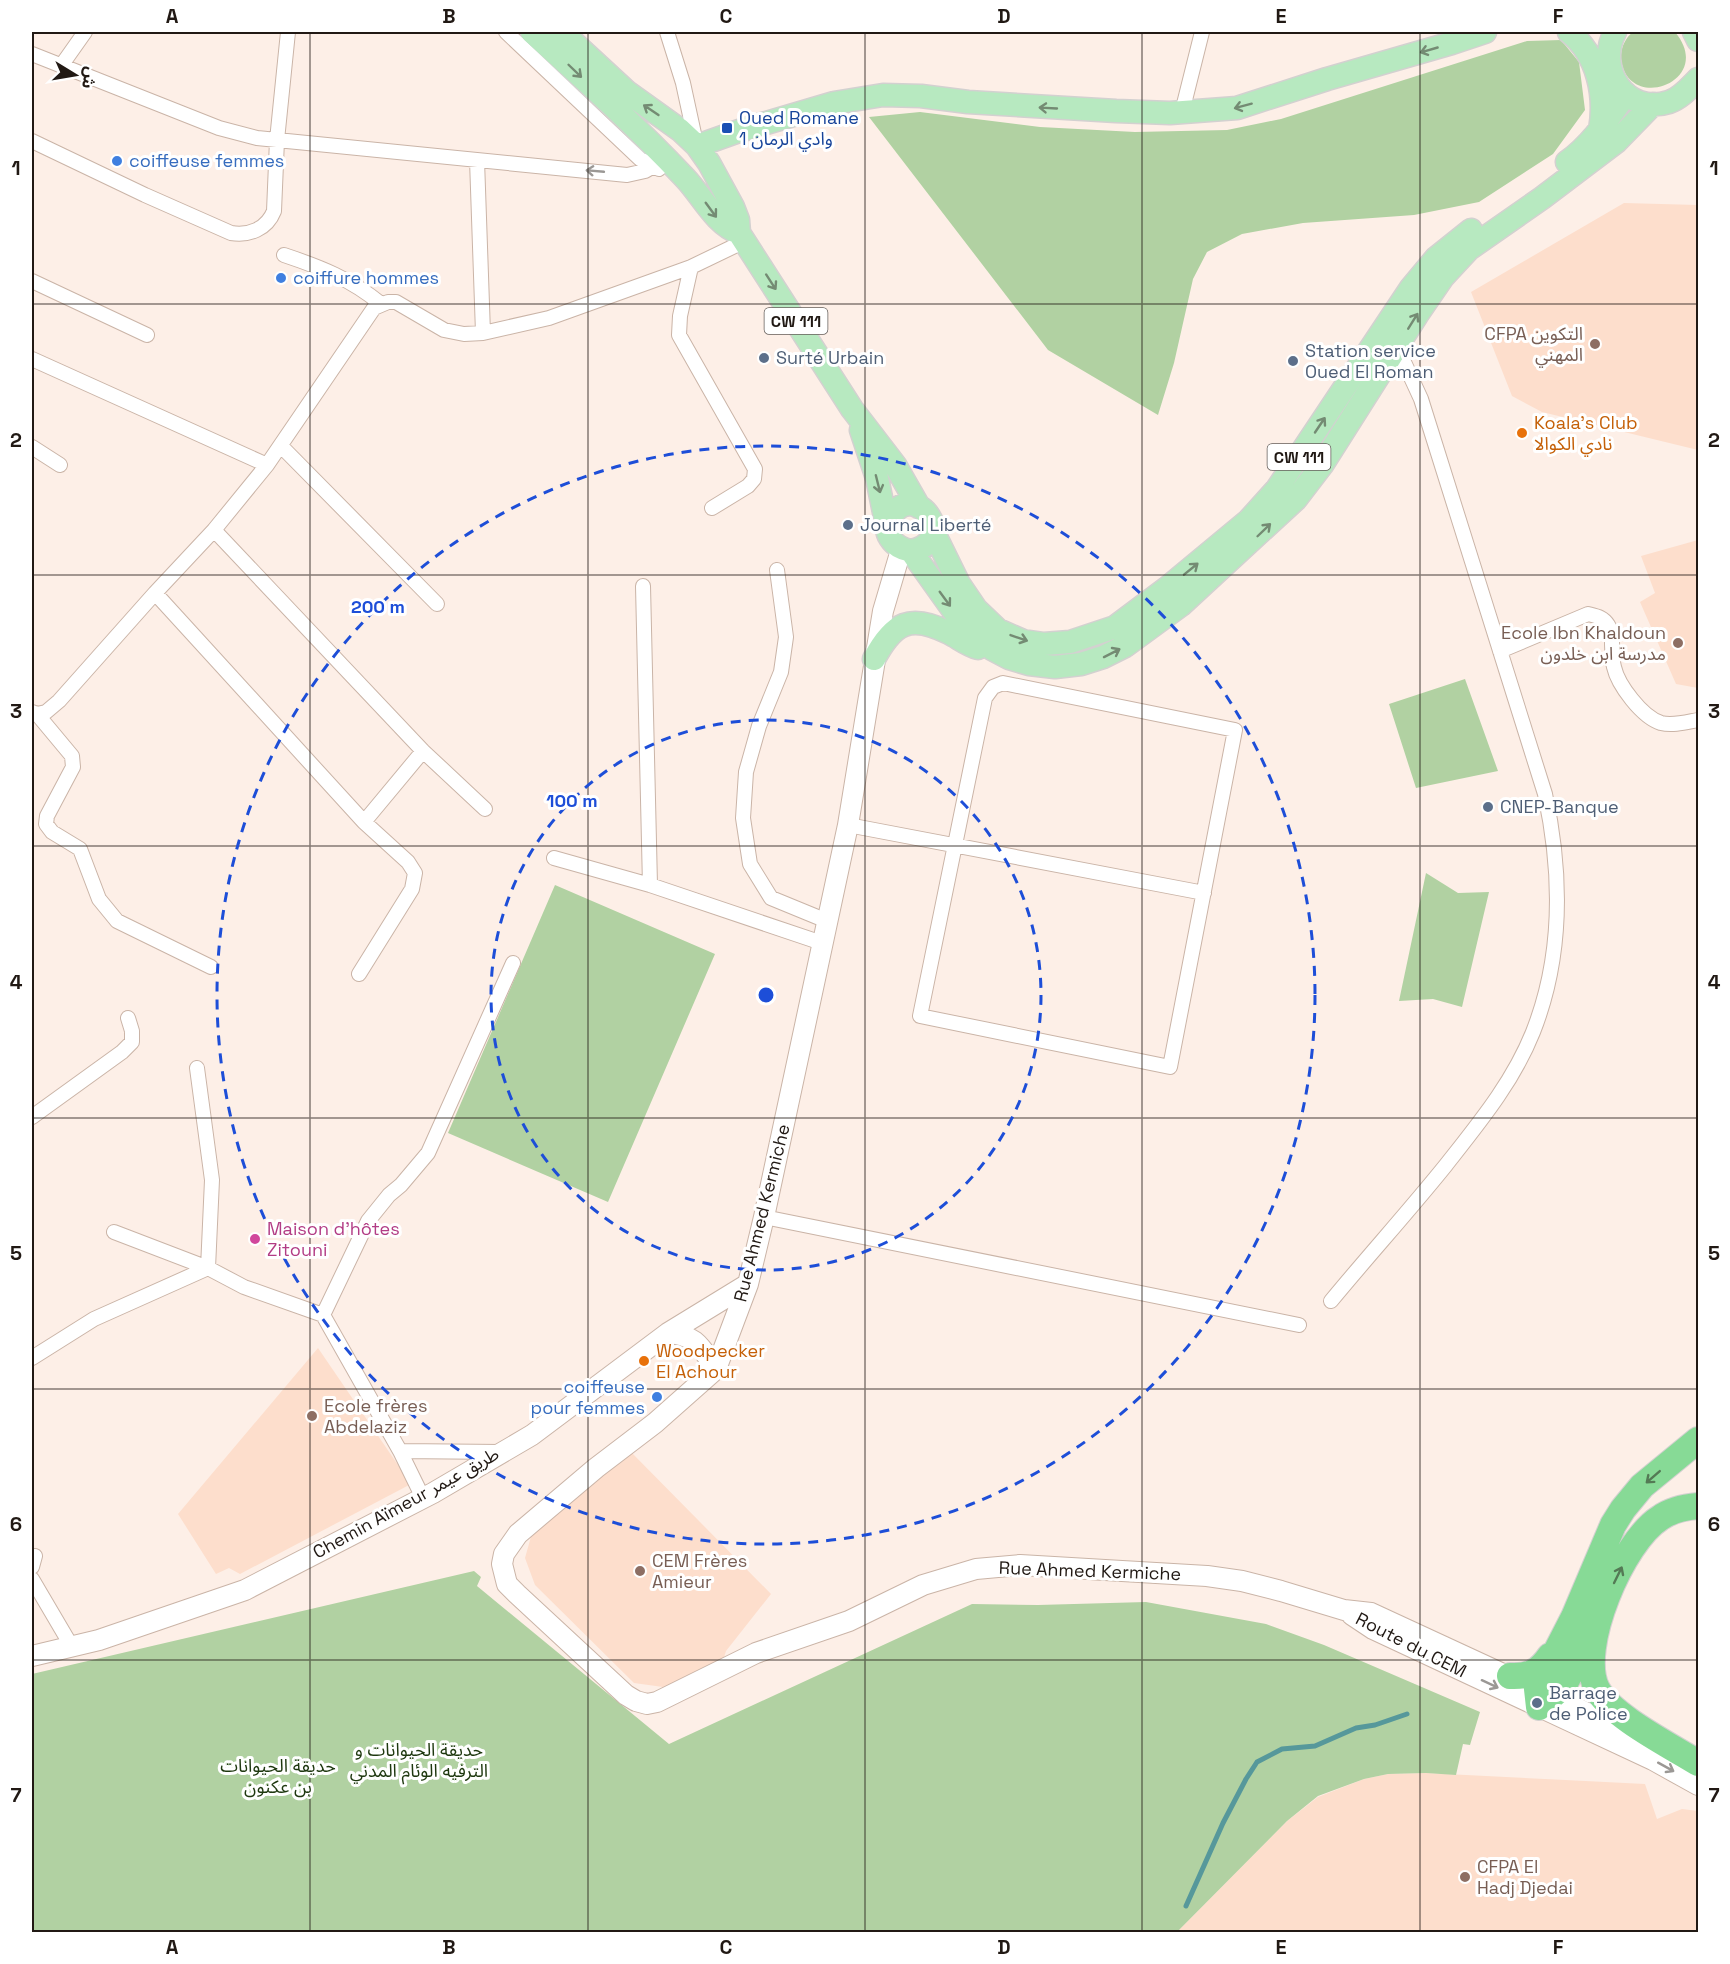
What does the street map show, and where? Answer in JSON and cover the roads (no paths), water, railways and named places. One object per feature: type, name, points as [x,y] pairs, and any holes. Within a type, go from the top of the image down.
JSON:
[{"type":"highway","points":[[1543,1697],[1613,1525],[1642,1486],[1698,1440]]},
{"type":"highway","points":[[1543,1697],[1564,1685],[1628,1554],[1644,1532],[1658,1518],[1673,1511],[1698,1506]]},
{"type":"highway","points":[[1601,1611],[1592,1640],[1591,1657],[1592,1674],[1602,1697],[1626,1718],[1698,1765]]},
{"type":"highway","points":[[1510,1676],[1523,1676],[1539,1671],[1574,1617]]},
{"type":"main road","points":[[532,32],[676,168],[694,187],[718,220],[742,237]]},
{"type":"main road","name":"CW 111","points":[[562,32],[627,92],[680,130],[697,146],[734,207],[742,237],[852,409],[888,456],[919,507]]},
{"type":"main road","points":[[697,146],[823,106],[883,95],[921,96],[1041,107],[1182,112],[1237,108],[1485,32]]},
{"type":"main road","points":[[1569,32],[1589,53],[1597,77],[1603,110],[1599,131]]},
{"type":"main road","points":[[1615,32],[1608,56],[1610,70],[1616,84],[1626,94],[1639,101],[1653,104],[1668,102],[1681,96],[1696,79]]},
{"type":"main road","points":[[1694,32],[1698,40]]},
{"type":"main road","name":"CW 111","points":[[933,531],[959,584],[976,609],[998,630],[1023,641],[1044,644],[1071,642],[1115,627],[1182,577],[1250,520],[1277,489],[1411,288],[1436,258],[1460,238],[1581,151],[1626,94]]},
{"type":"main road","points":[[852,409],[870,455],[888,536],[894,544],[906,550],[963,624],[992,649],[1009,658],[1029,664],[1055,667],[1081,664],[1103,657],[1125,646],[1181,605],[1296,499],[1322,465],[1443,277],[1468,249],[1542,198],[1616,142],[1653,104]]},
{"type":"main road","points":[[887,526],[898,508],[912,505],[919,507],[930,516],[933,531],[926,545],[919,550],[906,550]]},
{"type":"main road","name":"Rue Ahmed Kermiche","points":[[906,550],[883,611],[848,825],[764,1217],[748,1284],[716,1369],[656,1423],[596,1468],[518,1534],[504,1554],[502,1564],[504,1575],[517,1594],[626,1695],[647,1704],[657,1702],[756,1653],[849,1621],[923,1585],[976,1569],[1031,1565],[1207,1576],[1281,1590],[1344,1610]]},
{"type":"main road","points":[[874,659],[884,639],[906,623],[917,622],[949,633],[979,649],[992,649]]},
{"type":"main road","name":"Chemin Aïmeur طريق عيمر","points":[[32,1656],[99,1640],[245,1590],[423,1498],[532,1435],[668,1333],[748,1284]]},
{"type":"main road","points":[[668,1333],[693,1338],[716,1369]]},
{"type":"main road","name":"Route du CEM","points":[[1344,1610],[1371,1613],[1510,1676],[1698,1785]]},
{"type":"main road","name":"Route du CEM","points":[[1344,1610],[1373,1629],[1543,1697],[1698,1765]]},
{"type":"street","points":[[61,66],[86,32]]},
{"type":"street","points":[[32,141],[231,233],[242,234],[266,224],[274,211],[277,140],[288,32]]},
{"type":"street","points":[[506,32],[640,159],[652,167],[668,170],[676,168]]},
{"type":"street","points":[[667,32],[683,83],[697,146]]},
{"type":"street","points":[[1182,112],[1202,32]]},
{"type":"street","points":[[32,54],[219,128],[277,140],[627,174],[645,171],[652,167]]},
{"type":"street","points":[[477,160],[483,333]]},
{"type":"street","points":[[34,713],[46,711],[59,701],[154,593],[214,530],[281,446],[374,308],[381,304],[396,302],[444,330],[464,334],[483,333],[549,318],[691,267],[742,237]]},
{"type":"street","points":[[284,255],[338,274],[367,292],[381,304]]},
{"type":"street","points":[[691,267],[680,316],[679,335],[755,469],[754,479],[748,486],[712,508]]},
{"type":"street","points":[[32,281],[147,335]]},
{"type":"street","points":[[1331,1301],[1473,1132],[1499,1096],[1533,1032],[1545,996],[1556,935],[1557,868],[1553,830],[1545,794],[1421,399],[1397,347]]},
{"type":"street","points":[[32,360],[267,465]]},
{"type":"street","points":[[281,446],[437,604]]},
{"type":"street","points":[[32,447],[60,465]]},
{"type":"street","points":[[214,530],[423,751],[485,809]]},
{"type":"street","points":[[777,570],[786,637],[781,672],[759,726],[746,772],[743,818],[750,864],[771,898],[827,921]]},
{"type":"street","points":[[643,586],[650,885]]},
{"type":"street","points":[[154,593],[364,822],[408,862],[415,873],[412,889],[359,974]]},
{"type":"street","points":[[1500,651],[1588,614],[1600,616],[1612,636],[1614,668],[1624,690],[1645,713],[1660,723],[1680,724],[1698,720]]},
{"type":"street","points":[[1004,683],[1235,730],[1204,893],[1170,1067],[920,1016],[985,698],[993,687],[1004,683]]},
{"type":"street","points":[[34,713],[72,756],[73,767],[47,816],[46,824],[52,832],[80,849],[99,899],[117,921],[211,967]]},
{"type":"street","points":[[364,822],[423,751]]},
{"type":"street","points":[[848,825],[1204,893]]},
{"type":"street","points":[[554,858],[650,885],[822,943]]},
{"type":"street","points":[[323,1315],[368,1221],[428,1153],[513,963]]},
{"type":"street","points":[[32,1117],[122,1052],[132,1042],[132,1031],[128,1018]]},
{"type":"street","points":[[197,1068],[212,1180],[208,1268]]},
{"type":"street","points":[[764,1217],[1299,1325]]},
{"type":"street","points":[[114,1232],[208,1268],[244,1287],[323,1315],[400,1451],[423,1498]]},
{"type":"street","points":[[32,1358],[93,1319],[208,1268]]},
{"type":"street","points":[[400,1451],[500,1452]]},
{"type":"street","points":[[32,1579],[72,1647]]},
{"type":"waterway","points":[[1186,1906],[1223,1823],[1257,1762],[1282,1749],[1315,1746],[1356,1728],[1375,1725],[1407,1714]]},
{"type":"place","name":"Oued Romane 1 وادي الرمان","points":[[727,128]]},
{"type":"place","name":"coiffeuse femmes","points":[[117,161]]},
{"type":"place","name":"coiffure hommes","points":[[281,278]]},
{"type":"place","name":"CFPA التكوين المهني","points":[[1595,344]]},
{"type":"place","name":"Surté Urbain","points":[[764,358]]},
{"type":"place","name":"Station service Oued El Roman","points":[[1293,361]]},
{"type":"place","name":"Koala's Club نادي الكوالا","points":[[1522,433]]},
{"type":"place","name":"Journal Liberté","points":[[848,525]]},
{"type":"place","name":"Ecole Ibn Khaldoun مدرسة ابن خلدون","points":[[1678,643]]},
{"type":"place","name":"CNEP-Banque","points":[[1488,807]]},
{"type":"place","name":"Maison d'hôtes Zitouni","points":[[255,1239]]},
{"type":"place","name":"Woodpecker El Achour","points":[[644,1361]]},
{"type":"place","name":"coiffeuse pour femmes","points":[[657,1397]]},
{"type":"place","name":"Ecole frères Abdelaziz","points":[[312,1416]]},
{"type":"place","name":"CEM Frères Amieur","points":[[640,1571]]},
{"type":"place","name":"Barrage de Police","points":[[1537,1703]]},
{"type":"place","name":"CFPA El Hadj Djedai","points":[[1465,1877]]},
{"type":"park label","name":"حديقة الحيوانات و الترفيه الوئام المدني","points":[[419,1760]]},
{"type":"park label","name":"حديقة الحيوانات بن عكنون","points":[[278,1776]]}]
